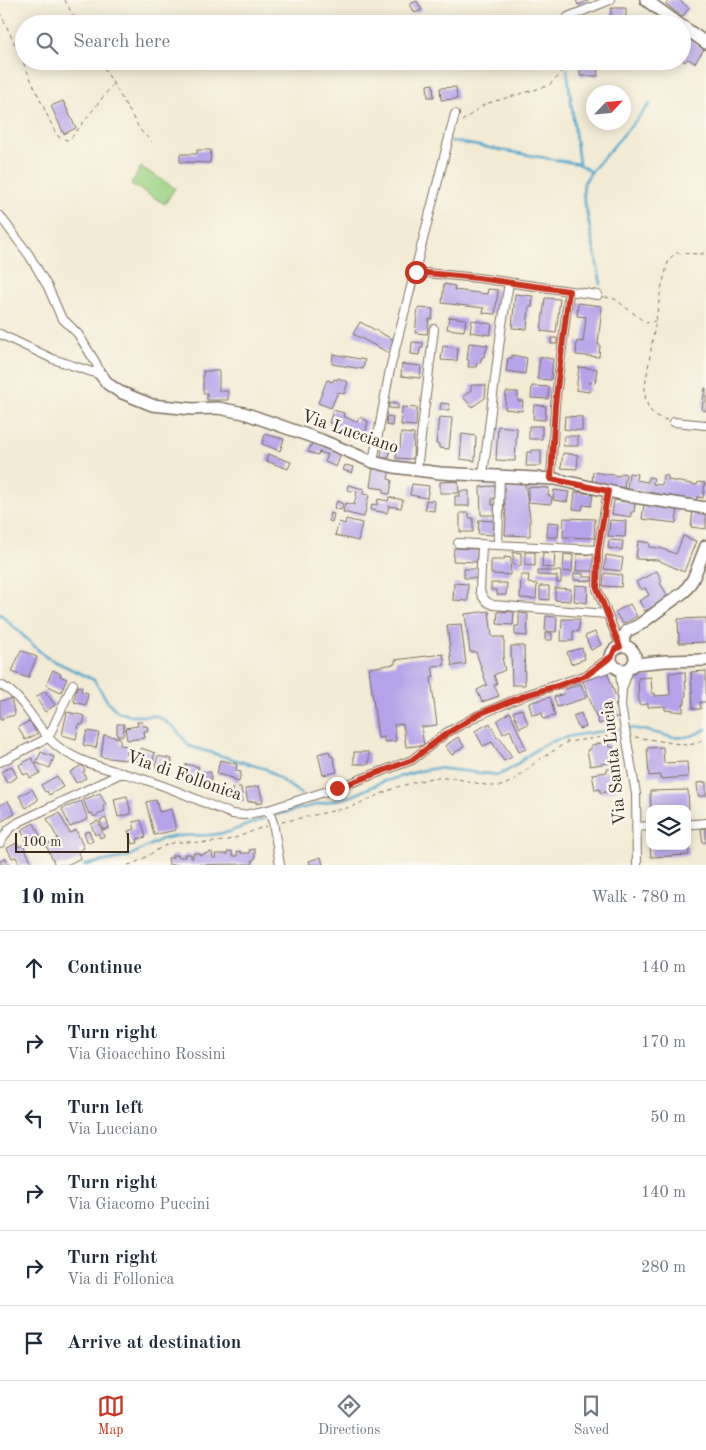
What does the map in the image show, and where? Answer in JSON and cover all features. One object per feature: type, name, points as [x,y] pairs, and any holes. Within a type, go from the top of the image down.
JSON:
[{"type":"street","points":[[573,15],[610,0]]},
{"type":"street","points":[[646,0],[667,15]]},
{"type":"street","points":[[691,32],[706,43]]},
{"type":"street","points":[[373,462],[390,369],[455,114]]},
{"type":"street","points":[[0,216],[29,255],[48,287],[61,317],[78,334],[96,363],[101,375]]},
{"type":"street","points":[[416,272],[598,295]]},
{"type":"street","points":[[482,476],[509,283]]},
{"type":"street","points":[[551,479],[555,405],[569,291]]},
{"type":"street","points":[[417,470],[434,329]]},
{"type":"street","name":"Via Lucciano","points":[[0,334],[53,359],[101,375],[108,384],[120,392],[152,405],[192,409],[218,408],[238,412],[321,440],[373,462],[417,470],[482,476],[551,479],[706,508]]},
{"type":"street","points":[[674,422],[706,424]]},
{"type":"street","points":[[498,545],[500,476]]},
{"type":"street","name":"Via Santa Lucia","points":[[608,491],[598,550],[597,588],[624,658],[621,712],[635,788],[637,865]]},
{"type":"street","points":[[458,543],[598,550]]},
{"type":"street","points":[[482,544],[480,591],[482,598],[487,602],[493,605],[607,614]]},
{"type":"street","points":[[706,546],[694,579],[685,590],[639,625],[633,633],[624,658],[666,661],[706,660]]},
{"type":"street","name":"Via di Follonica","points":[[0,686],[7,688],[16,695],[48,738],[66,753],[77,759],[147,780],[232,814],[244,815],[268,810],[337,788],[412,760],[446,734],[479,714],[526,695],[587,675],[624,658]]},
{"type":"street","points":[[0,762],[48,738],[73,684]]},
{"type":"street","points":[[0,843],[9,829],[19,822],[122,773]]},
{"type":"street","points":[[268,810],[273,822],[280,865]]},
{"type":"street","points":[[692,824],[706,823]]},
{"type":"street","points":[[636,827],[646,826]]},
{"type":"path","points":[[65,0],[72,15]]},
{"type":"path","points":[[0,12],[15,45]]},
{"type":"path","points":[[27,70],[55,132],[60,138],[67,140],[72,137],[113,84]]},
{"type":"path","points":[[106,70],[141,131],[152,142]]},
{"type":"path","points":[[452,129],[485,104],[548,86],[559,76],[561,70]]},
{"type":"path","points":[[674,422],[660,419],[644,400],[656,320],[669,259],[676,253],[702,254],[706,252]]},
{"type":"path","points":[[598,295],[615,299],[646,322],[656,320]]},
{"type":"path","points":[[278,824],[301,817],[351,807],[397,787],[431,778],[453,778],[490,786],[501,786],[513,781],[536,762],[567,742],[625,734],[651,741],[655,739],[686,745],[694,744],[706,738]]},
{"type":"path","points":[[128,865],[135,863],[157,849],[175,843],[216,842],[232,839],[266,826]]},
{"type":"green space","points":[[141,167],[175,188],[165,204],[131,184]]},
{"type":"building","points":[[576,0],[590,0],[578,5]]},
{"type":"building","points":[[669,0],[679,0],[689,8],[684,15],[680,15],[666,4]]},
{"type":"building","points":[[417,1],[422,10],[415,13],[410,4]]},
{"type":"building","points":[[611,8],[626,8],[626,15],[611,15]]},
{"type":"building","points":[[691,40],[704,49],[695,63],[691,61]]},
{"type":"building","points":[[580,70],[597,70],[598,76],[580,76]]},
{"type":"building","points":[[433,84],[434,97],[428,97],[427,85]]},
{"type":"building","points":[[456,87],[457,99],[441,100],[440,88]]},
{"type":"building","points":[[63,101],[76,128],[64,134],[51,106]]},
{"type":"building","points":[[197,150],[211,150],[210,163],[180,162],[180,154],[197,154]]},
{"type":"building","points":[[444,284],[455,286],[454,290],[487,294],[488,289],[498,290],[495,314],[483,313],[484,308],[442,303]]},
{"type":"building","points":[[515,294],[533,296],[532,307],[529,307],[527,329],[512,328]]},
{"type":"building","points":[[545,298],[560,299],[556,333],[541,331]]},
{"type":"building","points":[[578,303],[602,306],[598,344],[600,345],[599,357],[576,355],[577,341],[583,342],[586,317],[577,316]]},
{"type":"building","points":[[418,308],[433,309],[432,319],[429,319],[427,334],[415,333]]},
{"type":"building","points":[[449,317],[466,319],[464,331],[447,329]]},
{"type":"building","points":[[472,320],[492,324],[490,335],[470,332]]},
{"type":"building","points":[[360,322],[396,341],[389,353],[353,334]]},
{"type":"building","points":[[551,338],[557,338],[557,344],[551,344]]},
{"type":"building","points":[[412,342],[423,343],[423,348],[420,348],[419,355],[411,354]]},
{"type":"building","points":[[469,343],[488,345],[484,357],[482,357],[480,363],[476,364],[477,367],[468,367]]},
{"type":"building","points":[[443,346],[458,348],[457,361],[441,360]]},
{"type":"building","points":[[333,354],[365,360],[363,369],[332,364]]},
{"type":"building","points":[[512,355],[527,358],[525,374],[506,371],[508,358],[512,358]]},
{"type":"building","points":[[540,357],[553,359],[551,380],[537,379]]},
{"type":"building","points":[[402,364],[421,366],[420,378],[401,376]]},
{"type":"building","points":[[579,367],[597,369],[595,383],[590,382],[589,392],[576,390]]},
{"type":"building","points":[[203,371],[219,371],[219,391],[228,391],[228,400],[207,400],[207,393],[203,393]]},
{"type":"building","points":[[338,378],[348,382],[344,394],[338,392],[331,408],[318,403],[327,380],[333,382],[334,379],[337,380]]},
{"type":"building","points":[[471,385],[486,385],[485,398],[472,407],[463,397],[471,390]]},
{"type":"building","points":[[532,386],[549,387],[548,399],[531,398]]},
{"type":"building","points":[[706,388],[706,411],[702,410]]},
{"type":"building","points":[[506,392],[518,392],[518,401],[523,401],[522,411],[505,409]]},
{"type":"building","points":[[389,403],[398,404],[398,409],[389,408]]},
{"type":"building","points":[[441,403],[449,404],[449,410],[440,410]]},
{"type":"building","points":[[534,405],[546,406],[545,420],[533,419]]},
{"type":"building","points":[[402,407],[417,408],[416,426],[401,425]]},
{"type":"building","points":[[333,410],[344,413],[343,416],[357,422],[359,417],[368,421],[364,439],[336,429],[337,426],[329,423]]},
{"type":"building","points":[[387,416],[393,417],[392,426],[386,425]]},
{"type":"building","points":[[565,416],[582,417],[582,431],[564,429]]},
{"type":"building","points":[[439,417],[452,418],[449,449],[439,448],[439,444],[436,444]]},
{"type":"building","points":[[498,426],[517,428],[515,461],[496,460]]},
{"type":"building","points":[[529,426],[542,426],[542,439],[529,439]]},
{"type":"building","points":[[401,433],[414,434],[413,459],[396,458],[397,447],[400,448]]},
{"type":"building","points":[[265,434],[284,439],[280,451],[262,444]]},
{"type":"building","points":[[462,434],[476,436],[475,461],[460,459]]},
{"type":"building","points":[[564,436],[578,436],[578,446],[563,446]]},
{"type":"building","points":[[313,441],[341,454],[336,467],[325,462],[328,455],[319,452],[318,455],[308,452]]},
{"type":"building","points":[[382,448],[390,449],[389,458],[381,458]]},
{"type":"building","points":[[532,450],[541,450],[541,466],[526,466],[527,452],[532,452]]},
{"type":"building","points":[[563,453],[578,455],[577,469],[561,468]]},
{"type":"building","points":[[268,454],[291,462],[288,469],[266,461]]},
{"type":"building","points":[[345,465],[354,467],[352,473],[343,470]]},
{"type":"building","points":[[373,467],[390,469],[388,479],[392,480],[390,494],[383,493],[384,489],[370,487]]},
{"type":"building","points":[[593,472],[620,476],[621,473],[626,474],[624,488],[592,483]]},
{"type":"building","points":[[629,473],[637,474],[636,480],[648,482],[648,477],[654,478],[653,484],[662,485],[663,475],[668,476],[668,480],[697,485],[698,482],[705,483],[703,498],[697,497],[696,500],[627,489]]},
{"type":"building","points":[[458,481],[459,493],[440,493],[440,482]]},
{"type":"building","points":[[502,482],[525,483],[530,518],[530,536],[505,535],[506,517]]},
{"type":"building","points":[[412,484],[429,486],[427,498],[410,495]]},
{"type":"building","points":[[348,485],[364,489],[363,494],[369,495],[364,517],[343,512],[345,503],[354,505],[357,492],[347,490]]},
{"type":"building","points":[[495,486],[496,499],[492,498],[492,505],[495,505],[495,515],[481,515],[480,487]]},
{"type":"building","points":[[528,487],[549,488],[548,495],[552,497],[551,504],[528,502]]},
{"type":"building","points":[[554,490],[569,492],[567,502],[553,500]]},
{"type":"building","points":[[460,491],[469,491],[469,506],[455,506],[455,496],[460,496]]},
{"type":"building","points":[[575,492],[593,494],[591,506],[583,505],[582,510],[573,509]]},
{"type":"building","points":[[389,497],[403,500],[401,508],[389,506],[387,513],[371,510],[372,504],[377,505],[378,499],[388,501]]},
{"type":"building","points":[[426,500],[435,501],[434,511],[425,510]]},
{"type":"building","points":[[614,500],[635,503],[634,512],[631,512],[631,517],[612,514]]},
{"type":"building","points":[[337,501],[343,504],[341,510],[334,508]]},
{"type":"building","points":[[644,503],[678,507],[676,523],[642,519]]},
{"type":"building","points":[[693,510],[706,512],[706,529],[691,527]]},
{"type":"building","points":[[331,513],[334,514],[332,522],[329,521]]},
{"type":"building","points":[[460,513],[469,513],[469,518],[473,518],[473,532],[460,532]]},
{"type":"building","points":[[564,518],[595,519],[594,538],[563,537]]},
{"type":"building","points":[[346,519],[362,523],[358,541],[335,535],[339,522],[345,524]]},
{"type":"building","points":[[479,520],[494,521],[493,535],[478,534]]},
{"type":"building","points":[[610,520],[626,521],[625,537],[608,536]]},
{"type":"building","points":[[548,522],[559,523],[558,537],[547,537]]},
{"type":"building","points":[[683,536],[696,541],[684,572],[658,560],[636,559],[638,541],[650,543],[649,547],[660,548],[676,554]]},
{"type":"building","points":[[609,540],[623,541],[622,550],[608,548]]},
{"type":"building","points":[[454,548],[477,549],[477,562],[453,561]]},
{"type":"building","points":[[513,552],[521,553],[521,566],[513,565]]},
{"type":"building","points":[[525,552],[535,552],[535,566],[525,565]]},
{"type":"building","points":[[543,552],[555,553],[554,568],[542,567]]},
{"type":"building","points":[[564,554],[573,555],[572,572],[563,571]]},
{"type":"building","points":[[577,554],[595,555],[594,571],[576,571]]},
{"type":"building","points":[[606,555],[623,558],[621,571],[604,569]]},
{"type":"building","points":[[504,557],[511,558],[510,575],[491,574],[491,560],[504,560]]},
{"type":"building","points":[[464,569],[477,569],[477,578],[464,578]]},
{"type":"building","points":[[538,571],[561,571],[561,583],[557,583],[557,576],[538,575]]},
{"type":"building","points":[[657,571],[662,581],[660,583],[669,598],[645,611],[639,601],[649,595],[645,588],[641,590],[636,582]]},
{"type":"building","points":[[574,573],[583,574],[583,577],[592,577],[592,581],[574,580]]},
{"type":"building","points":[[604,573],[622,575],[621,587],[603,586]]},
{"type":"building","points":[[521,575],[529,575],[528,583],[537,584],[536,599],[520,598]]},
{"type":"building","points":[[454,583],[468,584],[468,601],[453,600]]},
{"type":"building","points":[[491,583],[507,583],[506,595],[497,595],[497,590],[491,590]]},
{"type":"building","points":[[575,585],[588,586],[587,603],[574,601]]},
{"type":"building","points":[[540,586],[549,586],[549,600],[540,599]]},
{"type":"building","points":[[555,588],[571,589],[570,601],[555,600]]},
{"type":"building","points":[[630,604],[637,616],[623,624],[615,612]]},
{"type":"building","points":[[489,611],[492,637],[504,637],[504,658],[502,658],[505,670],[494,675],[497,684],[494,685],[499,696],[482,702],[477,690],[487,685],[476,652],[470,652],[465,614]]},
{"type":"building","points":[[498,611],[514,612],[513,625],[497,624]]},
{"type":"building","points":[[519,613],[528,614],[527,636],[515,635],[515,626],[519,626]]},
{"type":"building","points":[[546,616],[557,617],[556,632],[545,631]]},
{"type":"building","points":[[706,618],[706,642],[679,643],[678,619]]},
{"type":"building","points":[[562,619],[580,619],[578,632],[573,631],[573,641],[561,641]]},
{"type":"building","points":[[461,624],[466,664],[452,666],[447,625]]},
{"type":"building","points":[[595,632],[601,645],[591,650],[585,636]]},
{"type":"building","points":[[545,633],[552,633],[552,640],[545,640]]},
{"type":"building","points":[[511,646],[524,646],[525,685],[512,685]]},
{"type":"building","points":[[582,648],[585,659],[571,664],[567,652]]},
{"type":"building","points":[[21,650],[37,657],[28,678],[12,672]]},
{"type":"building","points":[[443,654],[445,665],[432,666],[434,677],[431,678],[437,725],[421,727],[424,745],[406,747],[403,724],[394,725],[396,741],[384,742],[384,737],[378,738],[369,668],[395,664],[395,660]]},
{"type":"building","points":[[53,670],[67,679],[61,692],[46,685]]},
{"type":"building","points":[[706,671],[706,702],[700,702],[701,709],[693,709],[691,672]]},
{"type":"building","points":[[607,672],[618,702],[615,704],[620,716],[599,724],[583,681]]},
{"type":"building","points":[[685,672],[686,696],[683,712],[665,710],[665,706],[648,707],[648,704],[639,705],[638,678],[651,677],[652,694],[655,693],[655,696],[670,695],[669,673]]},
{"type":"building","points":[[581,684],[586,698],[557,707],[554,697],[564,694],[563,690]]},
{"type":"building","points":[[77,686],[82,687],[81,691],[88,693],[86,705],[74,702]]},
{"type":"building","points":[[45,691],[55,705],[45,712],[36,697]]},
{"type":"building","points":[[550,697],[555,716],[543,719],[542,713],[532,715],[529,703]]},
{"type":"building","points":[[11,699],[15,715],[0,720],[0,701]]},
{"type":"building","points":[[522,709],[528,724],[520,728],[513,712]]},
{"type":"building","points":[[67,712],[85,716],[83,725],[79,724],[76,739],[62,735]]},
{"type":"building","points":[[510,712],[526,749],[519,752],[510,730],[503,734],[497,721]]},
{"type":"building","points":[[581,713],[586,727],[579,729],[573,716]]},
{"type":"building","points":[[30,721],[37,734],[25,740],[18,727]]},
{"type":"building","points":[[137,722],[142,722],[143,726],[147,726],[148,731],[144,731],[145,738],[127,740],[125,728],[138,726]]},
{"type":"building","points":[[490,723],[497,738],[499,737],[512,757],[504,761],[492,742],[483,746],[475,731]]},
{"type":"building","points":[[117,724],[124,724],[123,736],[117,736]]},
{"type":"building","points":[[87,731],[99,733],[96,748],[83,745]]},
{"type":"building","points":[[104,735],[120,738],[120,745],[128,746],[126,760],[101,757]]},
{"type":"building","points":[[458,737],[464,746],[452,755],[445,746]]},
{"type":"building","points":[[608,742],[609,747],[613,747],[615,754],[612,755],[614,762],[590,766],[587,750],[591,749],[591,745]]},
{"type":"building","points":[[663,747],[664,763],[687,762],[688,777],[660,779],[660,775],[649,776],[647,748]]},
{"type":"building","points":[[141,748],[155,753],[151,766],[137,761]]},
{"type":"building","points":[[329,751],[331,757],[333,756],[337,772],[323,775],[318,754]]},
{"type":"building","points":[[41,752],[54,757],[50,768],[36,763]]},
{"type":"building","points":[[354,752],[369,752],[369,764],[354,764]]},
{"type":"building","points":[[158,756],[172,759],[169,771],[155,767]]},
{"type":"building","points":[[32,758],[40,773],[30,778],[28,773],[24,775],[19,765]]},
{"type":"building","points":[[220,760],[237,764],[236,771],[241,772],[239,782],[233,780],[233,778],[217,774]]},
{"type":"building","points":[[186,764],[199,767],[195,782],[182,778]]},
{"type":"building","points":[[82,765],[86,778],[76,783],[70,772]]},
{"type":"building","points":[[12,766],[17,777],[7,783],[1,772]]},
{"type":"building","points":[[616,768],[621,783],[616,783],[617,790],[600,793],[600,789],[595,790],[592,774],[607,772],[607,769]]},
{"type":"building","points":[[200,772],[211,772],[211,782],[199,781]]},
{"type":"building","points":[[57,776],[63,787],[49,795],[41,785]]},
{"type":"building","points":[[706,782],[706,796],[698,796],[697,783]]},
{"type":"building","points":[[259,786],[263,802],[256,804],[256,801],[248,802],[245,789]]},
{"type":"building","points":[[241,787],[243,801],[234,802],[232,788]]},
{"type":"building","points":[[32,789],[38,800],[26,808],[19,796]]},
{"type":"building","points":[[688,790],[689,805],[651,805],[650,791]]},
{"type":"building","points":[[100,793],[106,805],[103,806],[105,811],[94,817],[92,813],[89,814],[83,800]]},
{"type":"building","points":[[127,796],[131,814],[118,817],[114,799]]},
{"type":"building","points":[[156,800],[159,812],[171,809],[176,830],[154,835],[146,802]]},
{"type":"building","points":[[8,801],[15,814],[0,822],[0,805]]},
{"type":"building","points":[[81,801],[88,819],[70,827],[62,809]]},
{"type":"building","points":[[59,813],[70,833],[76,830],[84,848],[78,851],[81,858],[67,865],[55,865],[46,845],[58,839],[47,819]]},
{"type":"building","points":[[106,818],[109,828],[103,830],[100,820]]},
{"type":"building","points":[[141,820],[146,837],[137,839],[138,843],[132,844],[128,831],[135,829],[133,822]]},
{"type":"building","points":[[98,821],[104,836],[100,838],[98,833],[95,835],[91,824]]},
{"type":"building","points":[[34,823],[41,838],[28,844],[21,830]]},
{"type":"building","points":[[706,828],[706,842],[703,843],[701,829]]},
{"type":"building","points":[[89,831],[93,841],[88,843],[84,833]]},
{"type":"building","points":[[17,843],[19,847],[23,845],[33,865],[20,865],[16,857],[12,858],[7,848]]},
{"type":"building","points":[[255,849],[255,859],[252,860],[253,864],[169,865],[168,858],[173,858],[172,855],[185,857],[184,854],[191,854],[191,858],[193,858],[193,853],[199,853],[200,855],[212,852],[213,858],[216,858],[215,854],[228,854],[227,852],[232,851],[233,856],[238,856],[237,852],[250,853],[249,850]]},
{"type":"building","points":[[650,850],[689,850],[689,855],[651,857]]},
{"type":"building","points":[[321,857],[323,865],[310,865],[309,861]]},
{"type":"building","points":[[6,858],[9,865],[0,865],[0,861]]},
{"type":"waterway","points":[[567,70],[579,164]]},
{"type":"waterway","points":[[601,284],[583,193],[584,183],[591,172],[650,104]]},
{"type":"waterway","points":[[451,141],[579,164],[591,172]]},
{"type":"waterway","points":[[0,614],[46,657],[94,680],[108,702],[118,712],[132,716],[157,716],[174,727],[189,746],[266,769],[301,794]]},
{"type":"waterway","points":[[628,728],[676,737],[686,737],[706,729]]},
{"type":"waterway","points":[[275,815],[352,796],[382,782],[419,771],[437,768],[498,775],[511,769],[533,751],[546,744],[572,736],[618,729]]},
{"type":"waterway","points":[[84,865],[127,857],[162,839],[176,836],[211,835],[229,832],[263,819]]},
{"type":"route","points":[[337,788],[412,760],[446,734],[479,714],[526,695],[587,675],[612,656],[615,649],[620,647],[597,588],[598,550],[608,491],[551,479],[555,405],[569,291],[478,278],[416,272]]}]
